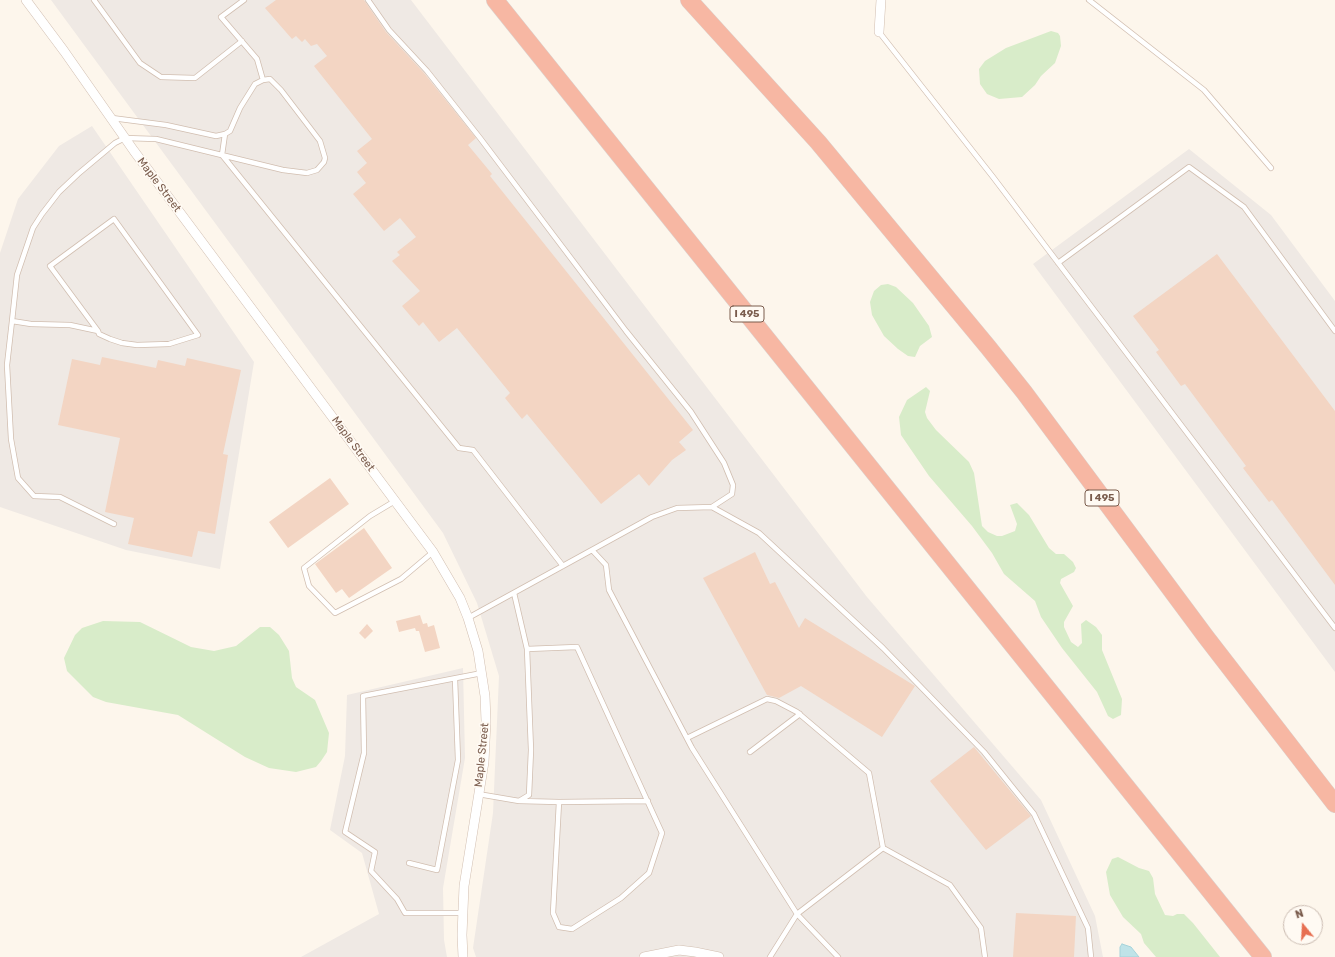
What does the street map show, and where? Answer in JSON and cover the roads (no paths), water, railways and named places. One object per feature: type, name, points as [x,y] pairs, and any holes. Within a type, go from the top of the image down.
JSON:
[{"type":"highway","name":"I 495","points":[[495,0],[1263,957]]},
{"type":"highway","name":"I 495","points":[[689,0],[818,142],[988,347],[1024,392],[1206,637],[1335,804]]},
{"type":"street","name":"Maple Street","points":[[26,0],[72,62],[110,118],[433,552],[452,583],[468,618],[482,673],[485,696],[486,733],[468,860],[463,913],[463,957]]},
{"type":"street","points":[[879,32],[881,0]]},
{"type":"street","points":[[644,957],[678,950],[719,957]]},
{"type":"lane","points":[[94,0],[140,63],[161,77],[195,78],[242,42]]},
{"type":"lane","points":[[244,0],[222,18],[257,59],[263,80]]},
{"type":"lane","points":[[368,0],[389,30],[427,71],[480,138],[626,331],[691,412],[724,462],[733,486],[732,494],[712,507]]},
{"type":"lane","points":[[1090,0],[1204,90],[1271,168]]},
{"type":"lane","points":[[879,32],[1058,263],[1335,628]]},
{"type":"lane","points":[[110,118],[166,125],[216,136],[225,134],[230,131],[240,108],[256,84],[263,80],[270,79],[276,84],[320,141],[324,153],[324,162],[317,170],[307,174],[283,170],[156,139],[125,138],[115,143],[59,192],[33,228],[21,258],[14,292],[7,365],[11,439],[18,478],[34,496],[60,496],[114,524]]},
{"type":"lane","points":[[225,134],[222,154],[459,448],[473,450],[563,566]]},
{"type":"lane","points":[[1058,263],[1189,167],[1244,207],[1335,331]]},
{"type":"lane","points":[[12,321],[31,324],[61,324],[98,331],[99,334],[110,339],[138,345],[169,344],[198,335],[114,220],[50,266],[98,331]]},
{"type":"lane","points":[[395,501],[370,516],[304,568],[309,586],[335,613],[401,579],[433,552]]},
{"type":"lane","points":[[468,618],[652,517],[677,508],[712,507],[759,533],[883,648],[984,752],[1034,814],[1088,928],[1091,957]]},
{"type":"lane","points":[[592,550],[606,565],[610,590],[687,738],[798,914],[838,957]]},
{"type":"lane","points":[[514,593],[527,649],[531,750],[528,795],[519,801]]},
{"type":"lane","points":[[527,649],[577,648],[662,833],[649,873],[621,898],[572,929],[559,927],[553,913],[559,802]]},
{"type":"lane","points":[[463,913],[404,913],[397,898],[372,871],[374,852],[346,832],[364,753],[363,696],[482,673]]},
{"type":"lane","points":[[409,863],[437,870],[458,760],[456,678]]},
{"type":"lane","points":[[687,738],[767,699],[776,701],[800,714],[869,773],[883,848]]},
{"type":"lane","points":[[750,752],[800,714]]},
{"type":"lane","points":[[478,794],[519,801],[648,801]]},
{"type":"lane","points":[[770,957],[798,914],[883,848]]},
{"type":"lane","points":[[883,848],[950,885],[981,928],[985,957]]},
{"type":"water","points":[[1122,944],[1131,947],[1139,957],[1120,957],[1120,947]]}]
